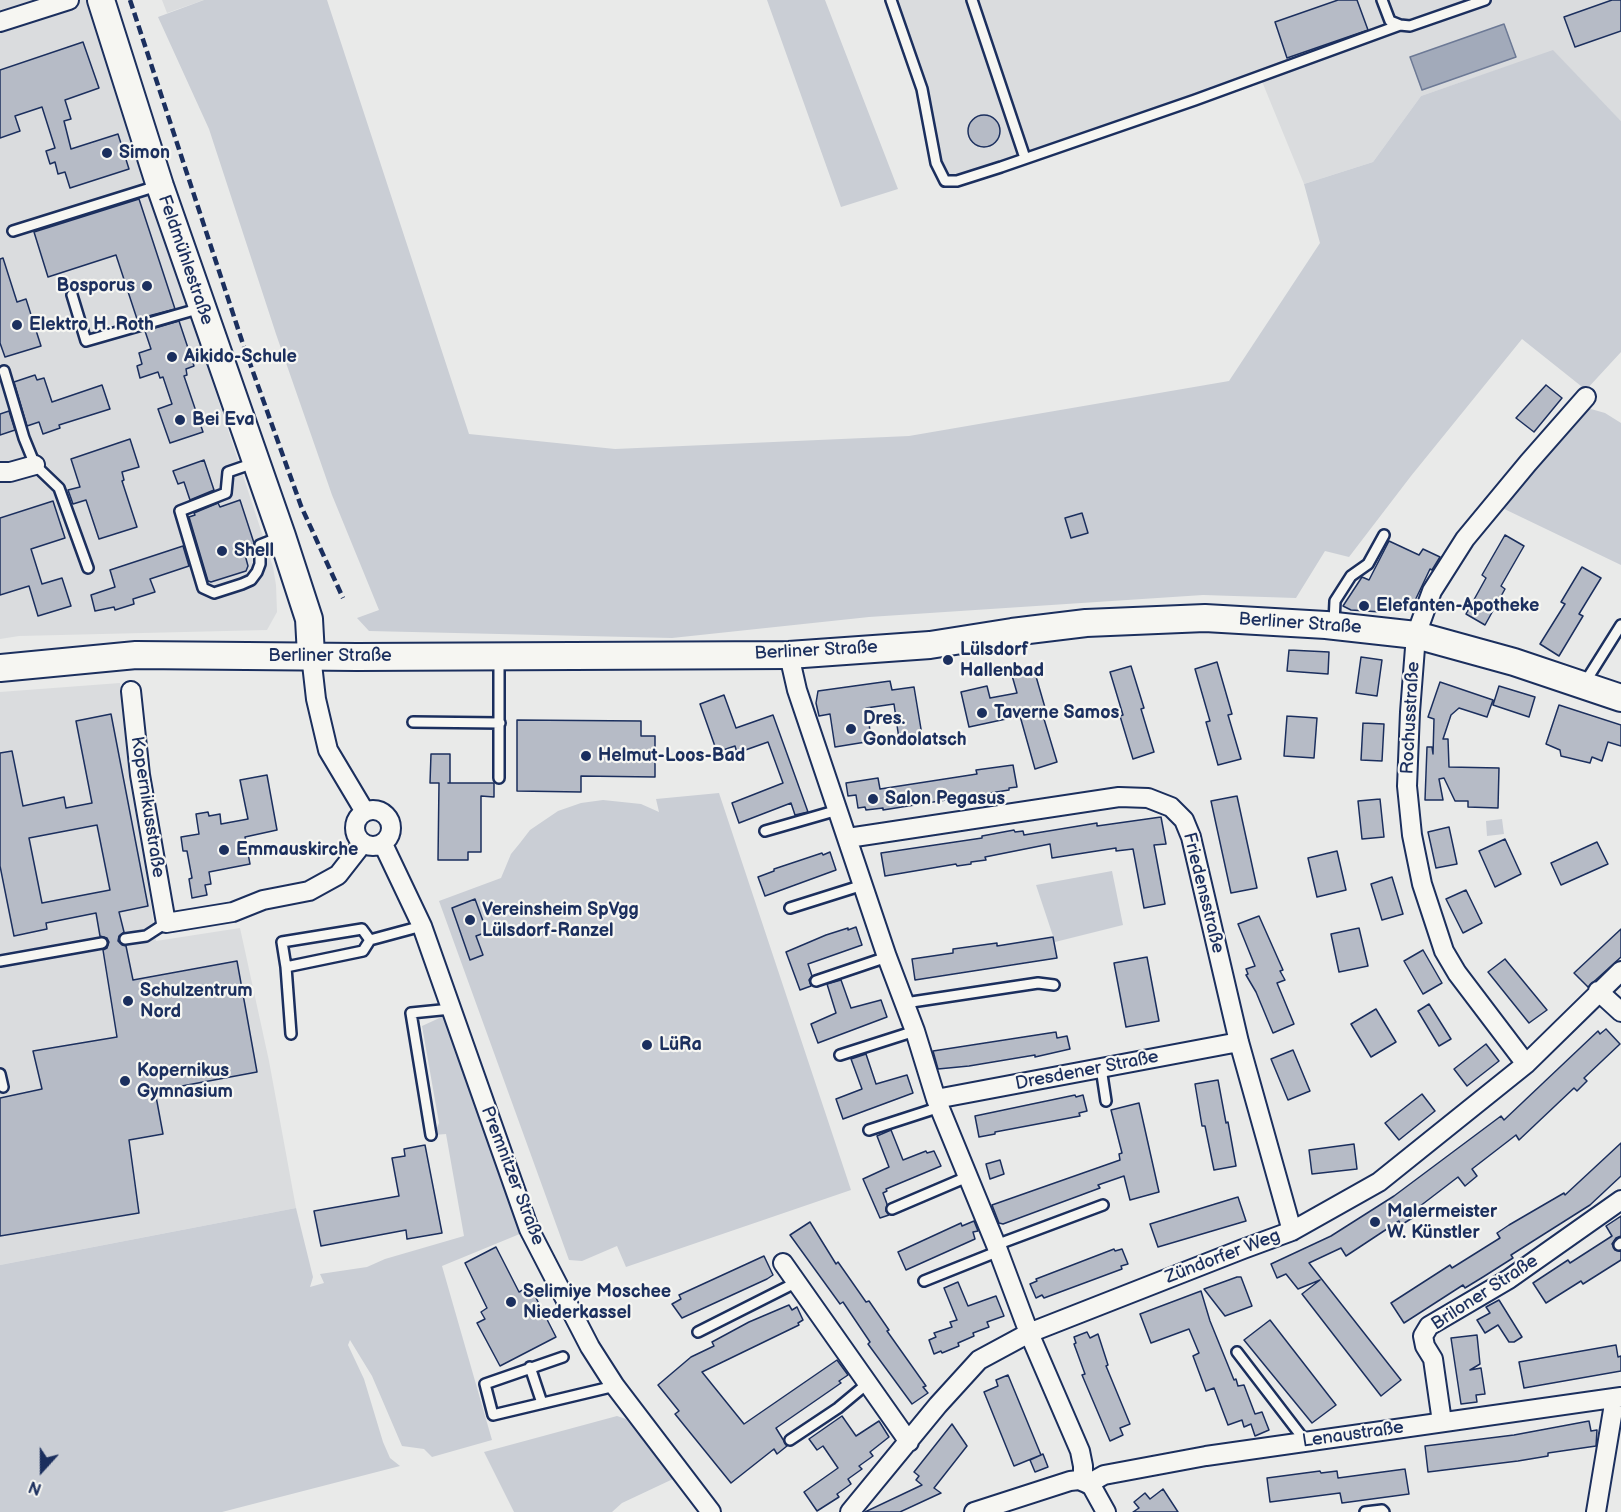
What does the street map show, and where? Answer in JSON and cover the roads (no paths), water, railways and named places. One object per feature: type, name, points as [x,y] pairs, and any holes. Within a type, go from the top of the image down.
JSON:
[{"type":"street","points":[[0,22],[69,0]]},
{"type":"street","name":"Feldmühlestraße","points":[[101,0],[160,186],[256,462],[266,542],[309,619],[311,655]]},
{"type":"street","name":"Rochusstraße","points":[[1526,1064],[1457,973],[1444,951],[1422,884],[1412,836],[1407,786],[1416,635],[1432,591],[1477,522],[1586,397]]},
{"type":"street","points":[[0,472],[10,472],[35,465]]},
{"type":"street","name":"Berliner Straße","points":[[0,668],[136,655],[789,655],[930,645],[1086,623],[1206,618],[1334,626],[1416,635],[1514,662],[1621,698]]},
{"type":"street","points":[[311,655],[316,699],[328,750],[365,812]]},
{"type":"street","points":[[789,655],[797,690],[938,1103],[967,1178],[998,1248],[1029,1333],[1080,1451],[1084,1482],[1096,1492],[1106,1512]]},
{"type":"street","name":"Kopernikusstraße","points":[[131,691],[140,775],[166,923]]},
{"type":"street","name":"Friedensstraße","points":[[849,838],[1119,797],[1148,798],[1171,807],[1184,820],[1191,837],[1239,1042],[1292,1232]]},
{"type":"street","points":[[371,810],[383,813],[390,822],[390,834],[383,844],[376,846],[363,843],[356,835],[356,824],[360,815],[365,812],[371,810]]},
{"type":"street","points":[[166,923],[233,912],[263,900],[309,891],[338,875],[363,843]]},
{"type":"street","name":"Premnitzer Straße","points":[[383,844],[422,926],[529,1230],[590,1347],[615,1386],[711,1512]]},
{"type":"street","name":"Zündorfer Weg","points":[[850,1512],[938,1405],[979,1360],[1029,1333],[1292,1232],[1379,1182],[1526,1064],[1621,971]]},
{"type":"street","points":[[1598,991],[1621,1012]]},
{"type":"street","name":"Dresdener Straße","points":[[938,1103],[1101,1068],[1239,1042]]},
{"type":"street","name":"Briloner Straße","points":[[1442,1422],[1433,1359],[1425,1346],[1423,1336],[1429,1326],[1509,1279],[1621,1200]]},
{"type":"street","points":[[783,1263],[909,1442]]},
{"type":"street","points":[[1596,1512],[1618,1397]]},
{"type":"street","name":"Lenaustraße","points":[[974,1512],[1070,1481],[1084,1482],[1104,1475],[1155,1465],[1618,1397]]},
{"type":"lane","points":[[891,0],[922,89],[936,163],[945,181],[957,181],[1195,100],[1400,25]]},
{"type":"lane","points":[[972,0],[1025,158]]},
{"type":"lane","points":[[1382,0],[1390,21],[1410,26],[1485,0]]},
{"type":"lane","points":[[13,231],[160,186]]},
{"type":"lane","points":[[72,295],[86,341],[201,308]]},
{"type":"lane","points":[[4,371],[24,438],[35,465],[59,488],[88,568]]},
{"type":"lane","points":[[256,462],[228,472],[226,493],[180,511],[203,588],[213,593],[251,580],[257,572],[266,542]]},
{"type":"lane","points":[[207,500],[210,510]]},
{"type":"lane","points":[[1334,626],[1335,601],[1351,576],[1368,564],[1384,535]]},
{"type":"lane","points":[[1583,686],[1621,625]]},
{"type":"lane","points":[[499,656],[499,778]]},
{"type":"lane","points":[[413,722],[500,723]]},
{"type":"lane","points":[[765,831],[838,810]]},
{"type":"lane","points":[[790,908],[863,885]]},
{"type":"lane","points":[[125,939],[146,936],[166,923]]},
{"type":"lane","points":[[286,967],[363,951],[370,940],[422,926]]},
{"type":"lane","points":[[291,1034],[282,942],[362,929],[370,940]]},
{"type":"lane","points":[[0,961],[102,943]]},
{"type":"lane","points":[[816,981],[887,957]]},
{"type":"lane","points":[[905,1003],[1038,983],[1054,985]]},
{"type":"lane","points":[[431,1135],[411,1013],[451,1009]]},
{"type":"lane","points":[[840,1055],[915,1031]]},
{"type":"lane","points":[[1101,1068],[1106,1101]]},
{"type":"lane","points":[[0,1074],[3,1087]]},
{"type":"lane","points":[[869,1130],[938,1103]]},
{"type":"lane","points":[[892,1209],[967,1178]]},
{"type":"lane","points":[[924,1281],[1102,1206]]},
{"type":"lane","points":[[698,1332],[797,1282]]},
{"type":"lane","points":[[1237,1352],[1306,1442]]},
{"type":"lane","points":[[563,1357],[485,1384],[493,1415],[615,1386]]},
{"type":"lane","points":[[531,1367],[542,1404]]},
{"type":"lane","points":[[790,1440],[838,1408],[868,1383]]},
{"type":"lane","points":[[1365,1512],[1382,1510],[1384,1512]]},
{"type":"water","points":[[1504,24],[1516,57],[1422,90],[1410,57]]},
{"type":"railway","points":[[130,0],[242,341],[301,506],[343,598]]},
{"type":"place","name":"Simon","points":[[107,153]]},
{"type":"place","name":"Bosporus","points":[[147,286]]},
{"type":"place","name":"Elektro H. Roth","points":[[17,325]]},
{"type":"place","name":"Aikido-Schule","points":[[172,357]]},
{"type":"place","name":"Bei Eva","points":[[180,420]]},
{"type":"place","name":"Shell","points":[[222,551]]},
{"type":"place","name":"Elefanten-Apotheke","points":[[1364,606]]},
{"type":"place","name":"Lülsdorf Hallenbad","points":[[948,660]]},
{"type":"place","name":"Taverne Samos","points":[[982,713]]},
{"type":"place","name":"Dres. Gondolatsch","points":[[851,729]]},
{"type":"place","name":"Helmut-Loos-Bad","points":[[586,756]]},
{"type":"place","name":"Salon Pegasus","points":[[873,799]]},
{"type":"place","name":"Emmauskirche","points":[[224,850]]},
{"type":"place","name":"Vereinsheim SpVgg Lülsdorf-Ranzel","points":[[470,920]]},
{"type":"place","name":"Schulzentrum Nord","points":[[128,1001]]},
{"type":"place","name":"LüRa","points":[[647,1045]]},
{"type":"place","name":"Kopernikus Gymnasium","points":[[125,1081]]},
{"type":"place","name":"Malermeister W. Künstler","points":[[1375,1222]]},
{"type":"place","name":"Selimiye Moschee Niederkassel","points":[[511,1302]]}]
